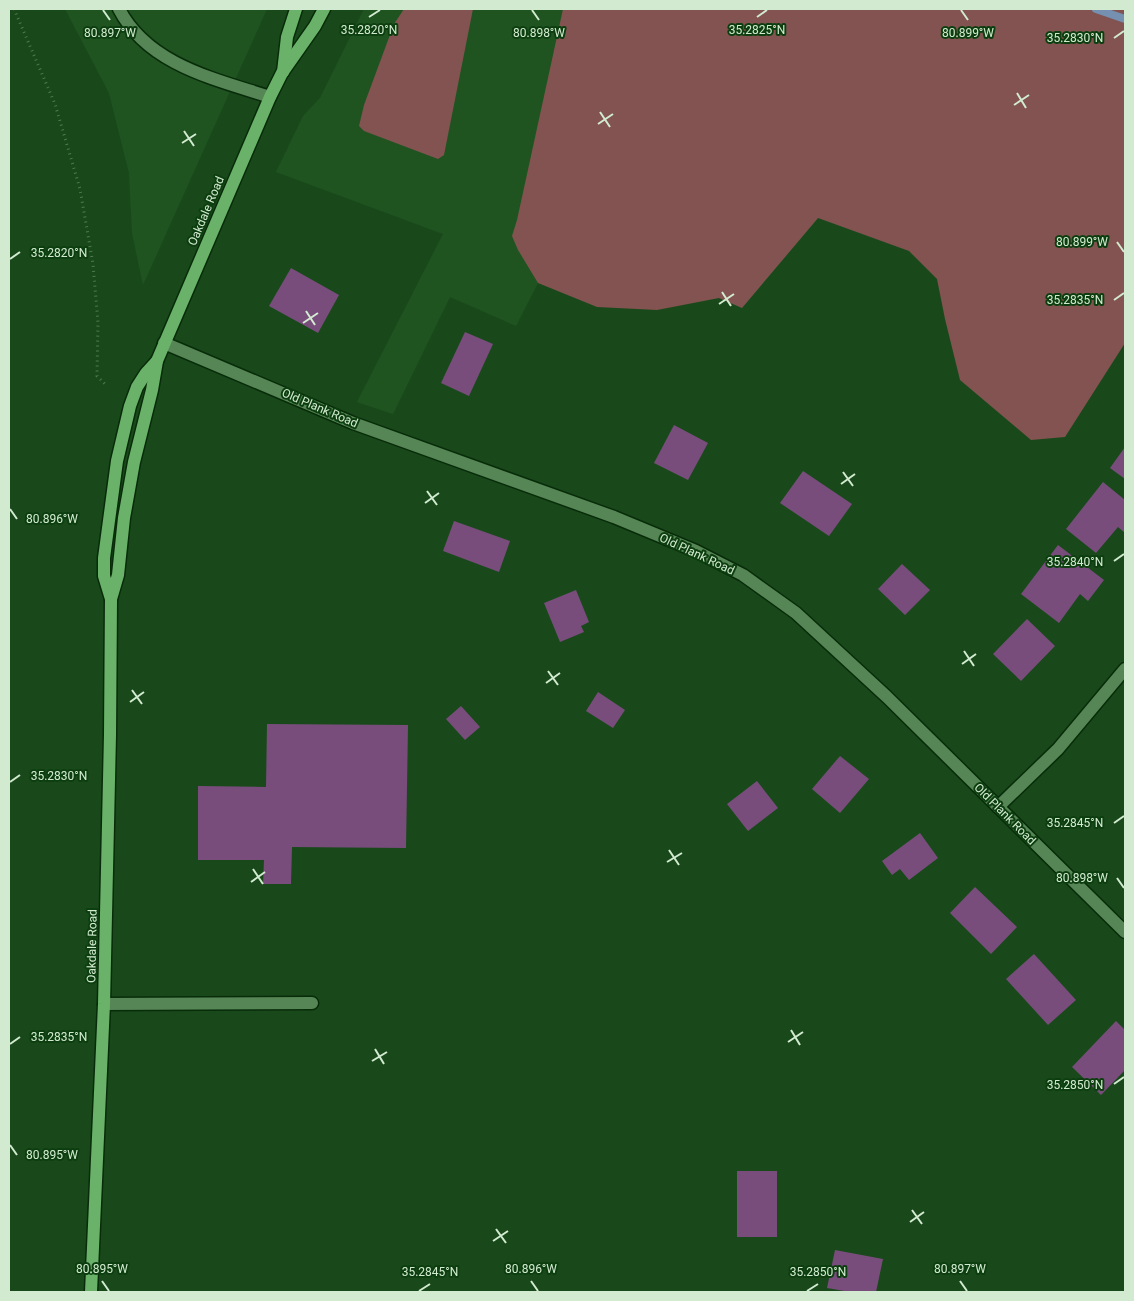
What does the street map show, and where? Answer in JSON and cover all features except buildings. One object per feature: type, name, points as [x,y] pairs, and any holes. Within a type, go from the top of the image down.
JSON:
[{"type":"main road","name":"Oakdale Road","points":[[282,73],[287,37],[296,9]]},
{"type":"main road","name":"Oakdale Road","points":[[92,1292],[104,1004],[111,599],[118,575],[124,518],[132,469],[152,390],[156,361],[270,97],[282,73],[315,26],[324,9]]},
{"type":"street","points":[[119,9],[139,38],[162,56],[188,69],[270,97]]},
{"type":"street","name":"Old Plank Road","points":[[164,343],[353,423],[614,517],[696,551],[743,575],[796,613],[887,697],[1125,932]]},
{"type":"street","points":[[998,807],[1058,749],[1125,669]]},
{"type":"street","points":[[104,1004],[312,1003]]},
{"type":"path","points":[[14,9],[55,104],[80,189],[93,264],[98,323],[97,376],[106,385]]},
{"type":"shaded area","points":[[65,9],[267,9],[143,285],[132,233],[129,173],[109,93]]},
{"type":"shaded area","points":[[364,9],[996,9],[742,308],[564,232],[516,326],[450,297],[393,414],[357,402],[443,234],[276,172],[303,116],[320,98]]},
{"type":"shaded area","points":[[404,9],[473,9],[444,155],[438,159],[364,131],[359,126],[364,105],[394,24]]},
{"type":"shaded area","points":[[563,9],[1125,9],[1125,343],[1065,437],[1031,440],[960,380],[937,279],[909,251],[818,218],[742,308],[719,298],[657,310],[597,307],[538,283],[518,250],[512,236]]},
{"type":"waterway","points":[[1096,9],[1125,19]]}]
